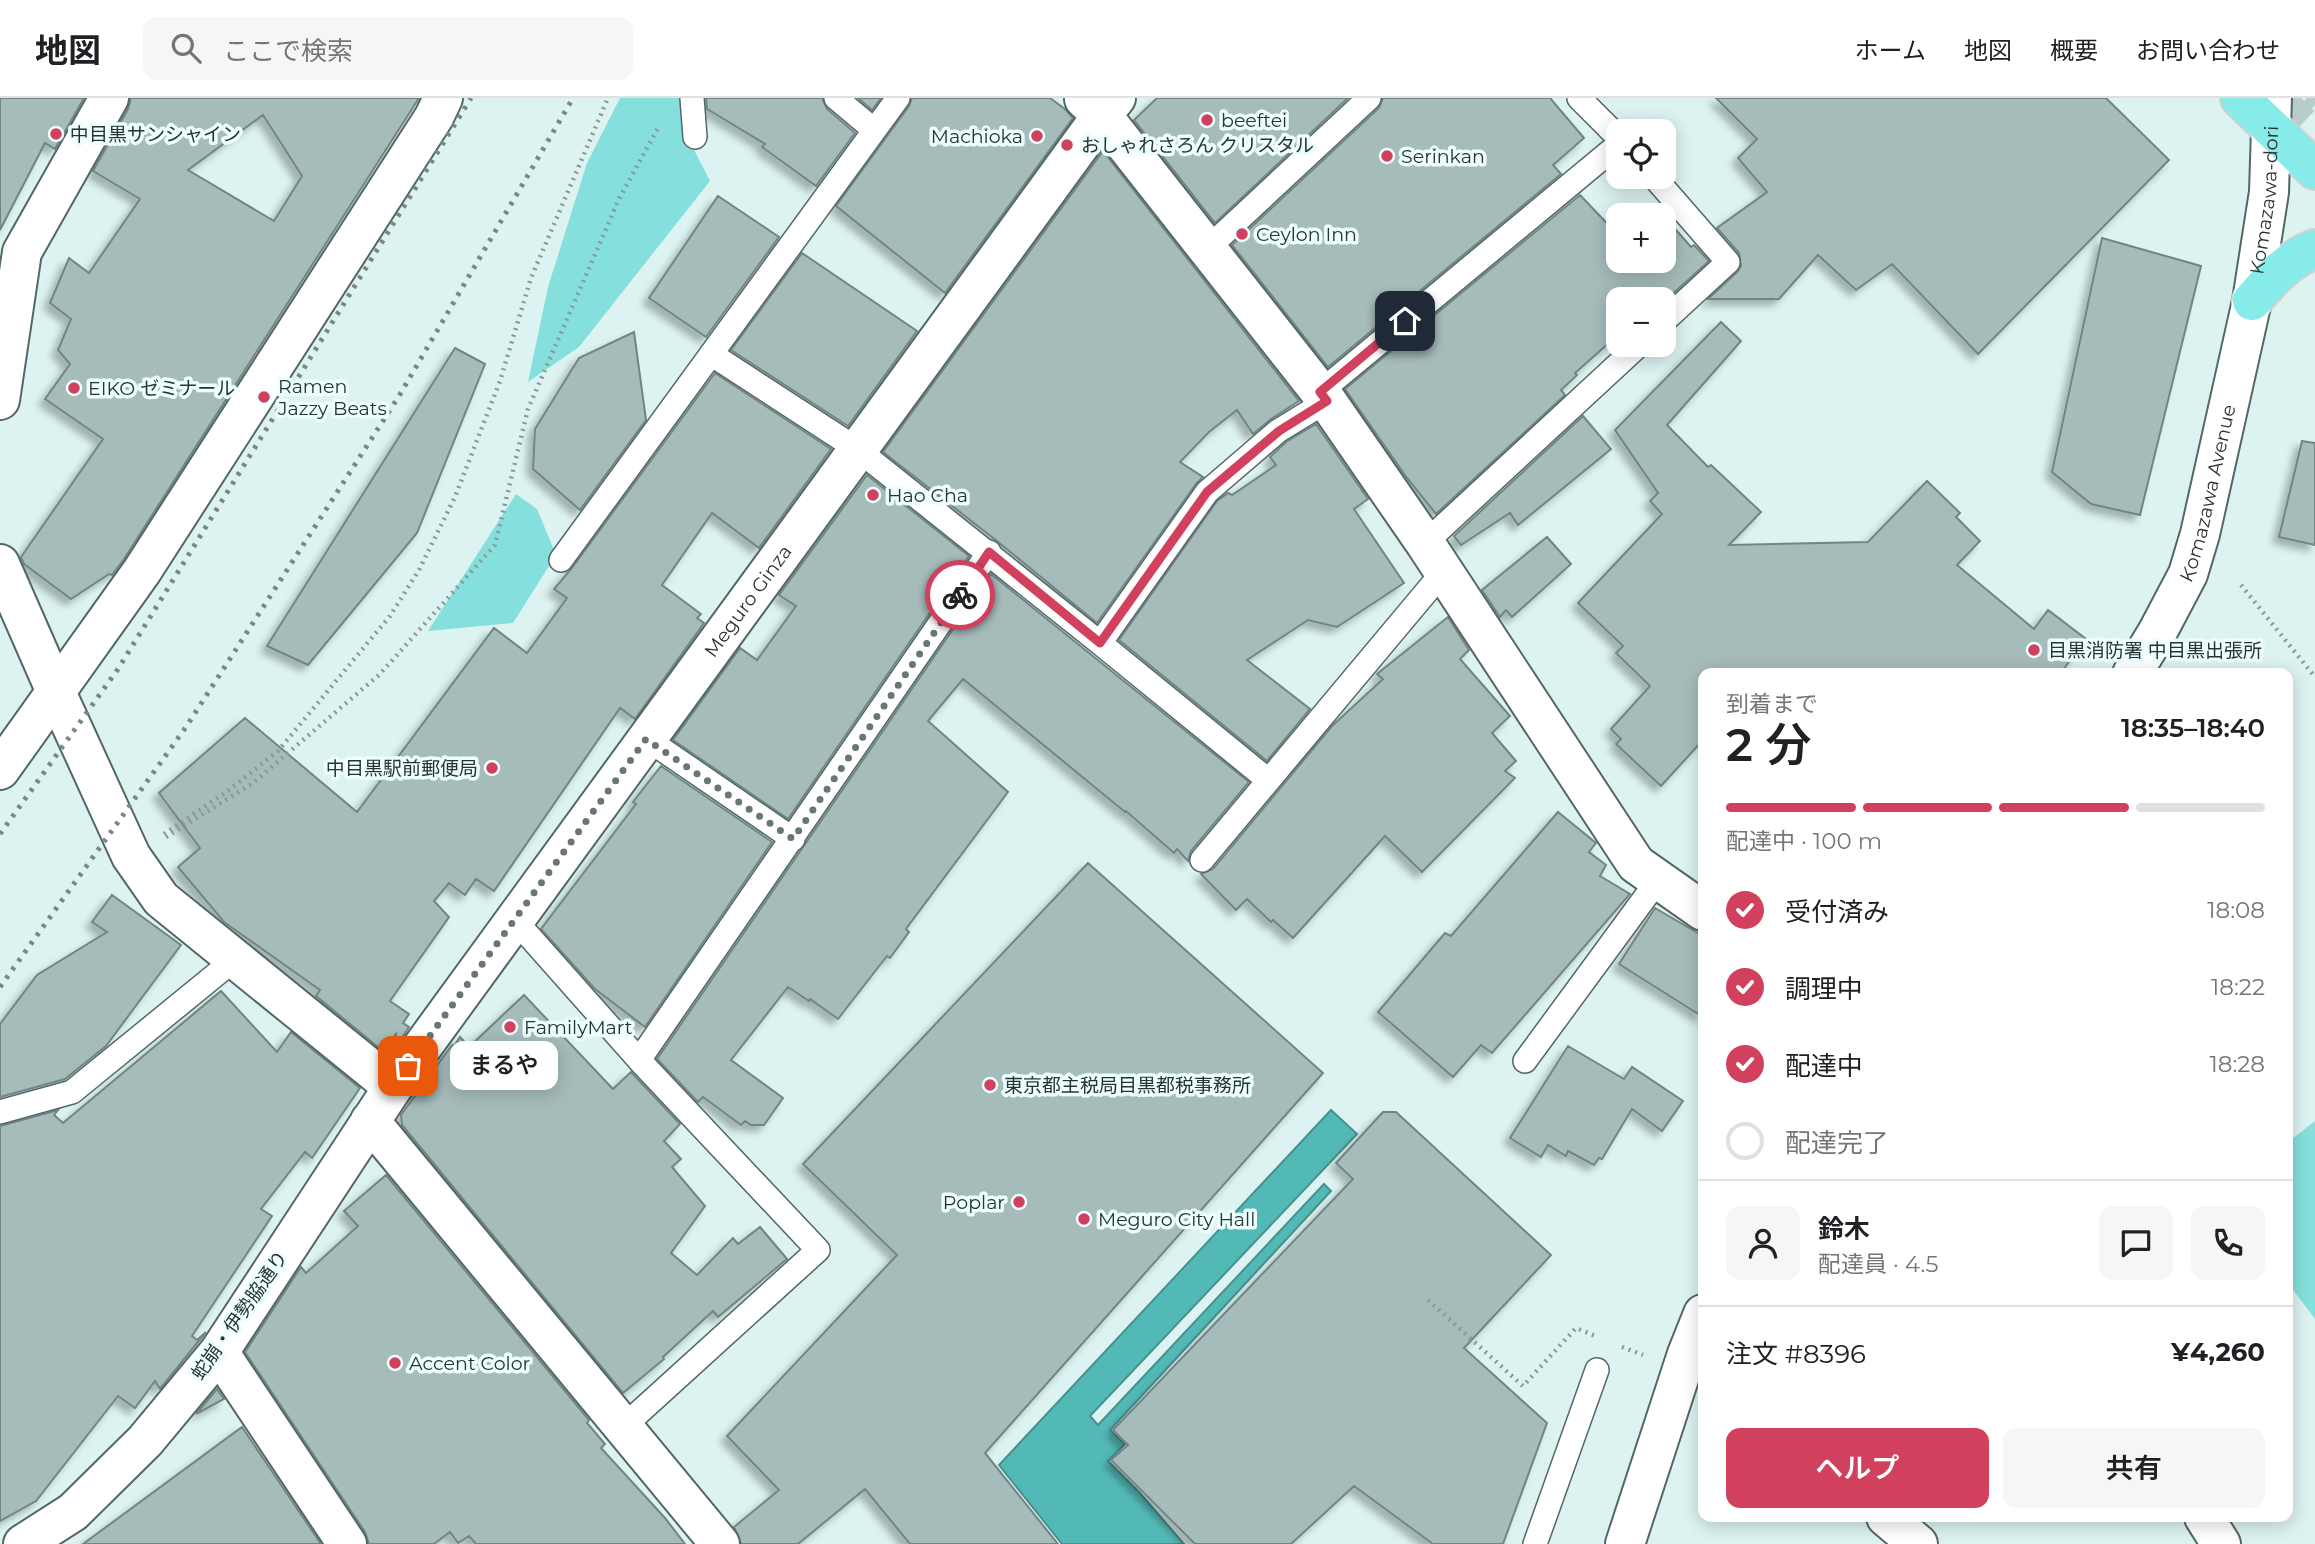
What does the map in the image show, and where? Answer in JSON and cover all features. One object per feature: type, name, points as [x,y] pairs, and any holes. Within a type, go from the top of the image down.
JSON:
[{"type":"main road","points":[[2240,98],[2272,113],[2315,170]]},
{"type":"main road","points":[[2252,301],[2274,275],[2300,255],[2315,249]]},
{"type":"street","points":[[0,400],[22,253],[109,98]]},
{"type":"street","points":[[1100,104],[1207,249],[1323,397],[1434,558],[1636,864],[1698,908]]},
{"type":"street","name":"Meguro Ginza","points":[[393,1087],[857,449],[1100,104]]},
{"type":"street","points":[[0,770],[142,571],[438,108]]},
{"type":"street","name":"Komazawa-dori","points":[[2252,301],[2269,192],[2272,113]]},
{"type":"street","name":"Komazawa Avenue","points":[[2135,668],[2188,574],[2203,522],[2252,301]]},
{"type":"street","points":[[0,564],[55,692],[132,857],[162,899],[393,1087]]},
{"type":"street","name":"蛇崩・伊勢脇通り","points":[[23,1544],[73,1512],[145,1441],[219,1352],[393,1087]]},
{"type":"street","points":[[370,1121],[720,1544]]},
{"type":"street","points":[[1625,1544],[1695,1360],[1698,1343]]},
{"type":"street","points":[[219,1352],[347,1544]]},
{"type":"street","points":[[1892,1522],[1918,1544]]},
{"type":"street","points":[[2207,1522],[2221,1544]]},
{"type":"lane","points":[[692,98],[695,138]]},
{"type":"lane","points":[[836,98],[874,130]]},
{"type":"lane","points":[[561,560],[898,98]]},
{"type":"lane","points":[[1207,249],[1369,98]]},
{"type":"lane","points":[[1579,98],[1606,125]]},
{"type":"lane","points":[[1100,643],[1207,492],[1323,397],[1606,155]]},
{"type":"lane","points":[[1664,189],[1728,262],[1676,310]]},
{"type":"lane","points":[[712,354],[857,449],[989,552],[1268,780]]},
{"type":"lane","points":[[1202,860],[1268,780],[1434,558],[1627,357]]},
{"type":"lane","points":[[639,1060],[989,552]]},
{"type":"lane","points":[[646,739],[793,839]]},
{"type":"lane","points":[[1525,1061],[1658,880]]},
{"type":"lane","points":[[515,920],[639,1060],[818,1250],[623,1427]]},
{"type":"lane","points":[[0,1112],[72,1092],[235,959]]},
{"type":"lane","points":[[1535,1544],[1597,1370]]},
{"type":"path","points":[[132,857],[229,790],[278,751],[397,604],[419,570],[455,497],[500,381],[531,278],[608,98]]},
{"type":"path","points":[[132,857],[253,783],[380,674],[495,545],[528,409],[619,199],[663,120]]},
{"type":"path","points":[[2241,585],[2315,677]]},
{"type":"path","points":[[1428,1300],[1523,1386],[1576,1328],[1599,1337]]},
{"type":"path","points":[[1611,1342],[1647,1356]]},
{"type":"shaded area","points":[[620,98],[687,98],[689,140],[710,181],[579,347],[528,382],[548,287],[587,163]]},
{"type":"shaded area","points":[[516,494],[537,509],[556,555],[513,623],[428,631]]},
{"type":"shaded area","points":[[1331,1110],[1357,1134],[1090,1416],[1098,1425],[1324,1184],[1331,1191],[1110,1430],[1125,1444],[1108,1461],[1184,1544],[1062,1544],[999,1465]]},
{"type":"shaded area","points":[[2315,1121],[2315,1319],[2293,1290],[2293,1138]]},
{"type":"building","points":[[0,98],[84,98],[55,149],[45,143],[0,230]]},
{"type":"building","points":[[131,98],[419,98],[124,559],[112,575],[109,574],[71,599],[24,564],[21,557],[103,439],[45,399],[70,364],[58,350],[71,319],[50,303],[69,258],[89,273],[140,199],[93,171],[128,109]],"holes":[[[263,115],[302,176],[274,221],[188,170]]]},
{"type":"building","points":[[706,98],[822,98],[827,109],[855,133],[816,186],[762,147],[765,144],[707,109]]},
{"type":"building","points":[[858,98],[881,98],[872,110]]},
{"type":"building","points":[[912,98],[1050,98],[1073,118],[945,293],[836,206],[909,106]]},
{"type":"building","points":[[1157,98],[1348,98],[1215,223],[1134,120]]},
{"type":"building","points":[[1383,98],[1550,98],[1584,138],[1553,165],[1561,174],[1328,367],[1232,245],[1379,108]]},
{"type":"building","points":[[1716,98],[2106,98],[2169,160],[1978,354],[1892,264],[1856,290],[1818,255],[1779,299],[1708,299],[1741,266],[1739,253],[1717,228],[1767,192],[1738,158],[1757,139]]},
{"type":"building","points":[[1103,151],[1299,401],[1253,434],[1237,410],[1209,432],[1180,462],[1203,477],[1097,623],[883,452]]},
{"type":"building","points":[[1580,195],[1606,222],[1606,273],[1676,273],[1676,230],[1691,247],[1694,245],[1709,261],[1676,291],[1676,287],[1606,287],[1606,346],[1575,373],[1577,375],[1561,390],[1565,395],[1436,514],[1407,478],[1345,389]]},
{"type":"building","points":[[718,196],[779,237],[706,337],[649,298]]},
{"type":"building","points":[[2102,238],[2201,266],[2140,515],[2091,504],[2052,472]]},
{"type":"building","points":[[802,253],[917,331],[848,426],[731,350]]},
{"type":"building","points":[[1721,322],[1741,341],[1667,425],[1708,467],[1711,465],[1761,512],[1729,545],[1868,542],[1927,481],[1960,513],[1956,517],[1980,541],[1957,565],[2034,629],[2048,610],[2086,639],[2064,668],[1698,668],[1698,745],[1661,786],[1616,744],[1621,739],[1611,729],[1650,686],[1616,653],[1623,646],[1578,603],[1662,514],[1650,501],[1658,493],[1615,430]]},
{"type":"building","points":[[634,332],[646,420],[580,510],[533,469],[535,429],[579,358]]},
{"type":"building","points":[[455,348],[485,364],[417,533],[308,665],[267,646]]},
{"type":"building","points":[[715,373],[831,449],[759,548],[712,513],[662,585],[701,614],[697,618],[704,623],[635,719],[620,708],[494,891],[476,879],[465,895],[449,883],[434,901],[449,917],[390,1001],[409,1014],[403,1023],[409,1027],[397,1045],[396,1034],[384,1052],[316,996],[320,990],[224,922],[178,867],[200,848],[159,793],[245,718],[357,812],[494,628],[527,653],[567,598],[554,589]]},
{"type":"building","points":[[1583,416],[1611,449],[1518,525],[1510,513],[1461,545],[1454,536]]},
{"type":"building","points":[[1316,424],[1368,499],[1354,509],[1404,583],[1337,627],[1308,620],[1247,660],[1310,709],[1267,761],[1119,640],[1217,501],[1228,493],[1232,495],[1276,465],[1270,457],[1286,442]]},
{"type":"building","points":[[2302,441],[2315,443],[2315,545],[2279,537]]},
{"type":"building","points":[[867,475],[969,556],[788,819],[673,740],[740,648],[757,660],[796,606],[779,595]]},
{"type":"building","points":[[1547,537],[1571,564],[1512,617],[1506,610],[1500,617],[1482,590]]},
{"type":"building","points":[[991,574],[1249,782],[1191,851],[1188,861],[1177,849],[1174,853],[963,679],[928,721],[1008,792],[906,929],[909,932],[890,958],[887,956],[838,1019],[788,987],[731,1060],[783,1098],[764,1125],[751,1125],[745,1121],[741,1125],[703,1097],[698,1102],[657,1059]]},
{"type":"building","points":[[1448,617],[1469,650],[1460,659],[1510,716],[1492,733],[1516,761],[1505,771],[1515,778],[1422,872],[1385,836],[1293,938],[1247,899],[1236,910],[1201,874],[1213,869],[1332,726],[1383,679],[1377,674]]},
{"type":"building","points":[[661,766],[772,842],[645,1027],[595,989],[541,929],[636,804],[633,802]]},
{"type":"building","points":[[1558,812],[1596,843],[1589,852],[1606,865],[1600,876],[1630,894],[1492,1053],[1481,1045],[1453,1077],[1378,1012],[1445,933],[1451,936]]},
{"type":"building","points":[[1088,863],[1323,1073],[985,1453],[1058,1544],[910,1544],[865,1489],[798,1544],[741,1544],[734,1527],[779,1490],[727,1436],[897,1255],[803,1164]]},
{"type":"building","points":[[112,895],[181,945],[106,1046],[65,1079],[0,1097],[0,1024],[37,975],[107,932],[92,922]]},
{"type":"building","points":[[1655,908],[1698,933],[1698,1014],[1619,964]]},
{"type":"building","points":[[221,991],[277,1052],[291,1032],[360,1088],[312,1158],[305,1152],[261,1209],[272,1216],[192,1336],[197,1340],[206,1332],[160,1389],[155,1381],[135,1408],[118,1396],[36,1501],[0,1521],[0,1126],[58,1110],[54,1115],[63,1123]]},
{"type":"building","points":[[524,995],[613,1089],[631,1072],[680,1124],[664,1141],[681,1159],[672,1167],[705,1206],[671,1253],[697,1275],[733,1238],[738,1244],[760,1227],[787,1259],[718,1317],[713,1311],[663,1357],[664,1359],[623,1393],[402,1125],[401,1115],[452,1045],[454,1046],[460,1037],[469,1047]]},
{"type":"building","points":[[1568,1046],[1624,1079],[1632,1067],[1683,1101],[1662,1131],[1632,1109],[1602,1159],[1599,1158],[1594,1165],[1568,1151],[1566,1156],[1548,1145],[1541,1157],[1510,1138]]},
{"type":"building","points":[[1383,1112],[1396,1112],[1551,1255],[1464,1348],[1547,1423],[1503,1544],[1433,1544],[1354,1486],[1291,1544],[1195,1544],[1111,1460],[1128,1445],[1113,1430],[1353,1179],[1336,1163]]},
{"type":"building","points":[[386,1175],[589,1420],[587,1423],[605,1444],[601,1448],[685,1544],[476,1544],[469,1536],[458,1543],[450,1532],[434,1544],[369,1544],[365,1532],[245,1352],[301,1267],[306,1273],[358,1226],[344,1211]]},
{"type":"building","points":[[217,1389],[224,1399],[196,1414]]},
{"type":"building","points":[[242,1427],[321,1544],[83,1544]]},
{"type":"tunnel","points":[[2274,98],[2315,138]]},
{"type":"tunnel","points":[[2307,98],[2315,105]]},
{"type":"railway","points":[[0,834],[118,669],[471,98]]},
{"type":"railway","points":[[0,987],[186,727],[399,396],[573,98]]},
{"type":"way so far","points":[[408,1066],[646,739],[793,839],[960,595]]},
{"type":"place","name":"beeftei","points":[[1207,120]]},
{"type":"place","name":"中目黒サンシャイン","points":[[56,134]]},
{"type":"place","name":"Machioka","points":[[1037,136]]},
{"type":"place","name":"おしゃれさろん クリスタル","points":[[1067,145]]},
{"type":"place","name":"Serinkan","points":[[1387,156]]},
{"type":"place","name":"Ceylon Inn","points":[[1242,234]]},
{"type":"place","name":"EIKO ゼミナール","points":[[74,388]]},
{"type":"place","name":"Ramen Jazzy Beats","points":[[264,397]]},
{"type":"place","name":"Hao Cha","points":[[873,495]]},
{"type":"place","name":"目黒消防署 中目黒出張所","points":[[2034,650]]},
{"type":"place","name":"中目黒駅前郵便局","points":[[492,768]]},
{"type":"place","name":"FamilyMart","points":[[510,1027]]},
{"type":"place","name":"まるや","points":[[408,1066]]},
{"type":"place","name":"東京都主税局目黒都税事務所","points":[[990,1085]]},
{"type":"place","name":"Poplar","points":[[1019,1202]]},
{"type":"place","name":"Meguro City Hall","points":[[1084,1219]]},
{"type":"place","name":"Accent Color","points":[[395,1363]]},
{"type":"route","points":[[960,595],[989,552],[1100,643],[1207,492],[1279,431],[1327,401],[1320,392],[1405,321]]}]
